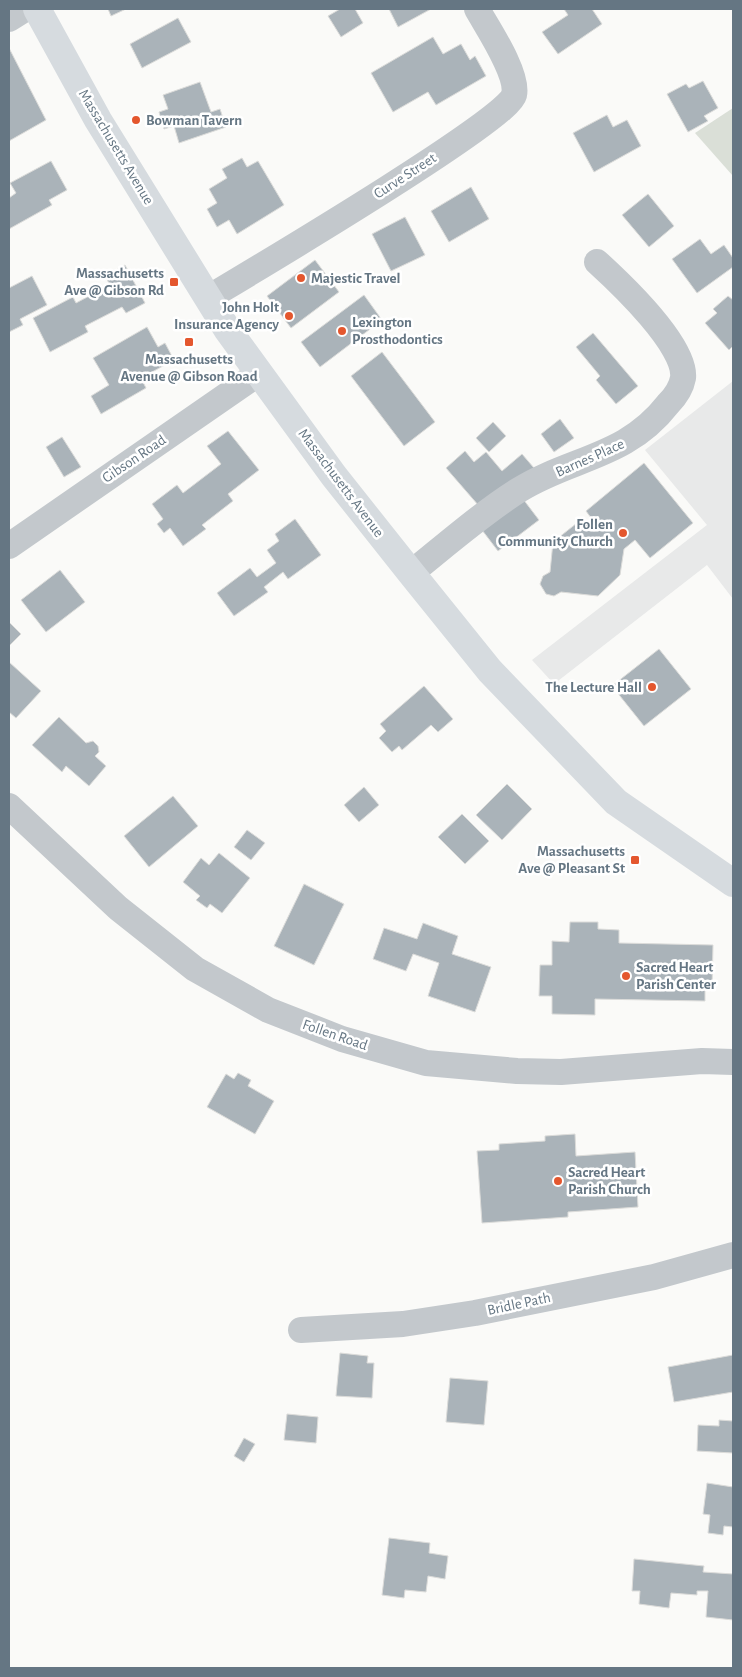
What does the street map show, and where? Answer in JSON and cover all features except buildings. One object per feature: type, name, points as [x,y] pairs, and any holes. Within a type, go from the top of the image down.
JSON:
[{"type":"main road","name":"Massachusetts Avenue","points":[[37,9],[98,120],[208,298],[259,373],[334,476],[411,573],[490,671],[616,802],[733,883]]},
{"type":"street","points":[[9,19],[25,9]]},
{"type":"street","name":"Curve Street","points":[[208,298],[466,137],[507,105],[514,95],[513,80],[477,9]]},
{"type":"street","name":"Barnes Place","points":[[411,573],[522,488],[624,444],[652,422],[680,389],[683,368],[672,346],[633,296],[598,262]]},
{"type":"street","name":"Gibson Road","points":[[9,546],[17,538],[259,373]]},
{"type":"street","name":"Follen Road","points":[[9,806],[118,908],[195,969],[268,1010],[342,1039],[426,1063],[517,1071],[561,1072],[702,1061],[733,1062]]},
{"type":"street","name":"Bridle Path","points":[[301,1330],[402,1324],[475,1313],[654,1276],[733,1255]]},
{"type":"shaded area","points":[[733,108],[733,176],[695,133]]},
{"type":"shaded area","points":[[733,381],[733,599],[707,565],[554,684],[532,660],[707,525],[645,450]]},
{"type":"place","name":"Bowman Tavern","points":[[136,120]]},
{"type":"place","name":"Majestic Travel","points":[[301,278]]},
{"type":"place","name":"Massachusetts Ave @ Gibson Rd","points":[[174,282]]},
{"type":"place","name":"John Holt Insurance Agency","points":[[289,316]]},
{"type":"place","name":"Lexington Prosthodontics","points":[[342,331]]},
{"type":"place","name":"Massachusetts Avenue @ Gibson Road","points":[[189,342]]},
{"type":"place","name":"Follen Community Church","points":[[623,533]]},
{"type":"place","name":"The Lecture Hall","points":[[652,687]]},
{"type":"place","name":"Massachusetts Ave @ Pleasant St","points":[[635,860]]},
{"type":"place","name":"Sacred Heart Parish Center","points":[[626,976]]},
{"type":"place","name":"Sacred Heart Parish Church","points":[[558,1181]]}]
